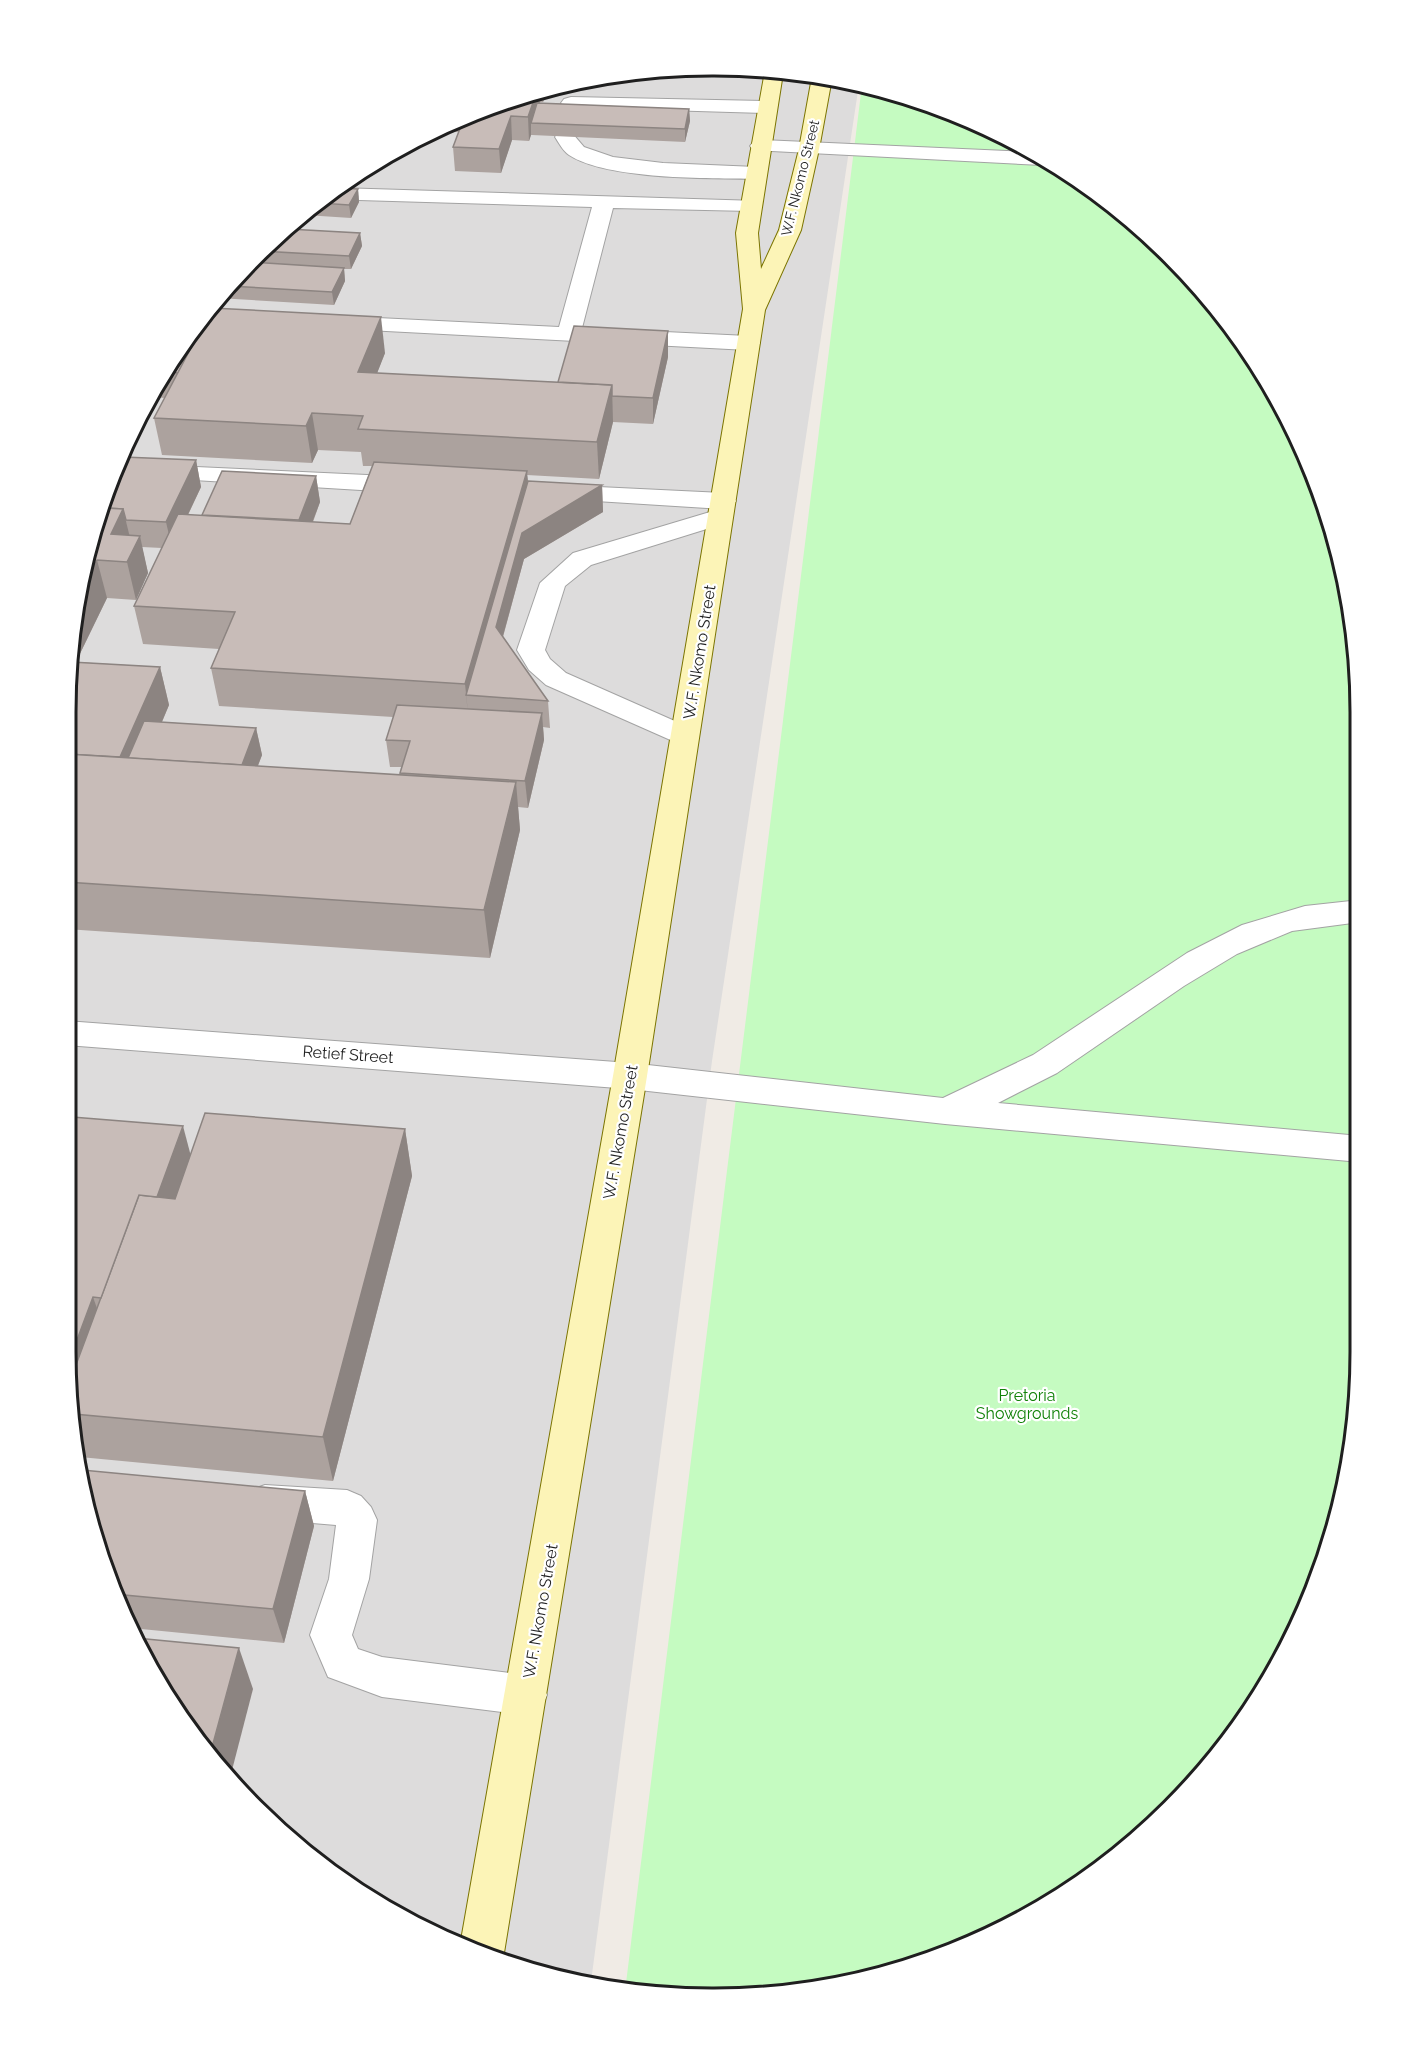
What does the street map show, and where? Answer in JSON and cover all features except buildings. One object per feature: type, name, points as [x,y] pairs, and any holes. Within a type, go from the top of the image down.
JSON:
[{"type":"main road","name":"W.F. Nkomo Street","points":[[754,310],[747,233],[772,80]]},
{"type":"main road","name":"W.F. Nkomo Street","points":[[483,1945],[630,1076],[748,343],[754,310],[790,230],[810,149],[820,86]]},
{"type":"street","points":[[573,93],[569,119],[574,150],[619,163],[656,168],[756,173]]},
{"type":"street","points":[[569,119],[767,107]]},
{"type":"street","points":[[760,146],[1024,158]]},
{"type":"street","points":[[345,194],[752,205]]},
{"type":"street","points":[[569,333],[604,201]]},
{"type":"street","points":[[320,322],[748,343]]},
{"type":"street","points":[[130,471],[438,487]]},
{"type":"street","points":[[533,491],[721,509]]},
{"type":"street","points":[[686,736],[556,679],[539,664],[531,650],[553,583],[582,559],[721,509]]},
{"type":"street","points":[[945,1111],[984,1095],[1045,1064],[1214,954],[1255,933],[1299,919],[1350,912]]},
{"type":"street","name":"Retief Street","points":[[76,1034],[630,1076],[945,1111],[1350,1148]]},
{"type":"street","points":[[233,1499],[347,1508],[357,1520],[349,1579],[331,1635],[343,1663],[382,1677],[526,1695]]},
{"type":"shaded area","points":[[713,76],[796,82],[858,94],[712,1061],[592,1975],[508,1954],[431,1922],[359,1880],[293,1830],[234,1771],[184,1705],[142,1633],[125,1595],[98,1516],[82,1434],[78,1393],[76,1351],[76,713],[78,671],[82,630],[98,548],[110,508],[142,431],[184,359],[208,326],[234,293],[293,234],[359,184],[395,162],[431,142],[508,110],[548,98],[630,82]]},
{"type":"green space","name":"Pretoria Showgrounds","points":[[861,94],[918,110],[995,142],[1067,184],[1133,234],[1192,293],[1242,359],[1284,431],[1316,508],[1328,548],[1344,630],[1350,713],[1350,1351],[1344,1434],[1328,1516],[1316,1556],[1284,1633],[1264,1669],[1242,1705],[1192,1771],[1133,1830],[1100,1856],[1067,1880],[995,1922],[918,1954],[878,1966],[796,1982],[755,1986],[713,1988],[626,1981]]}]
